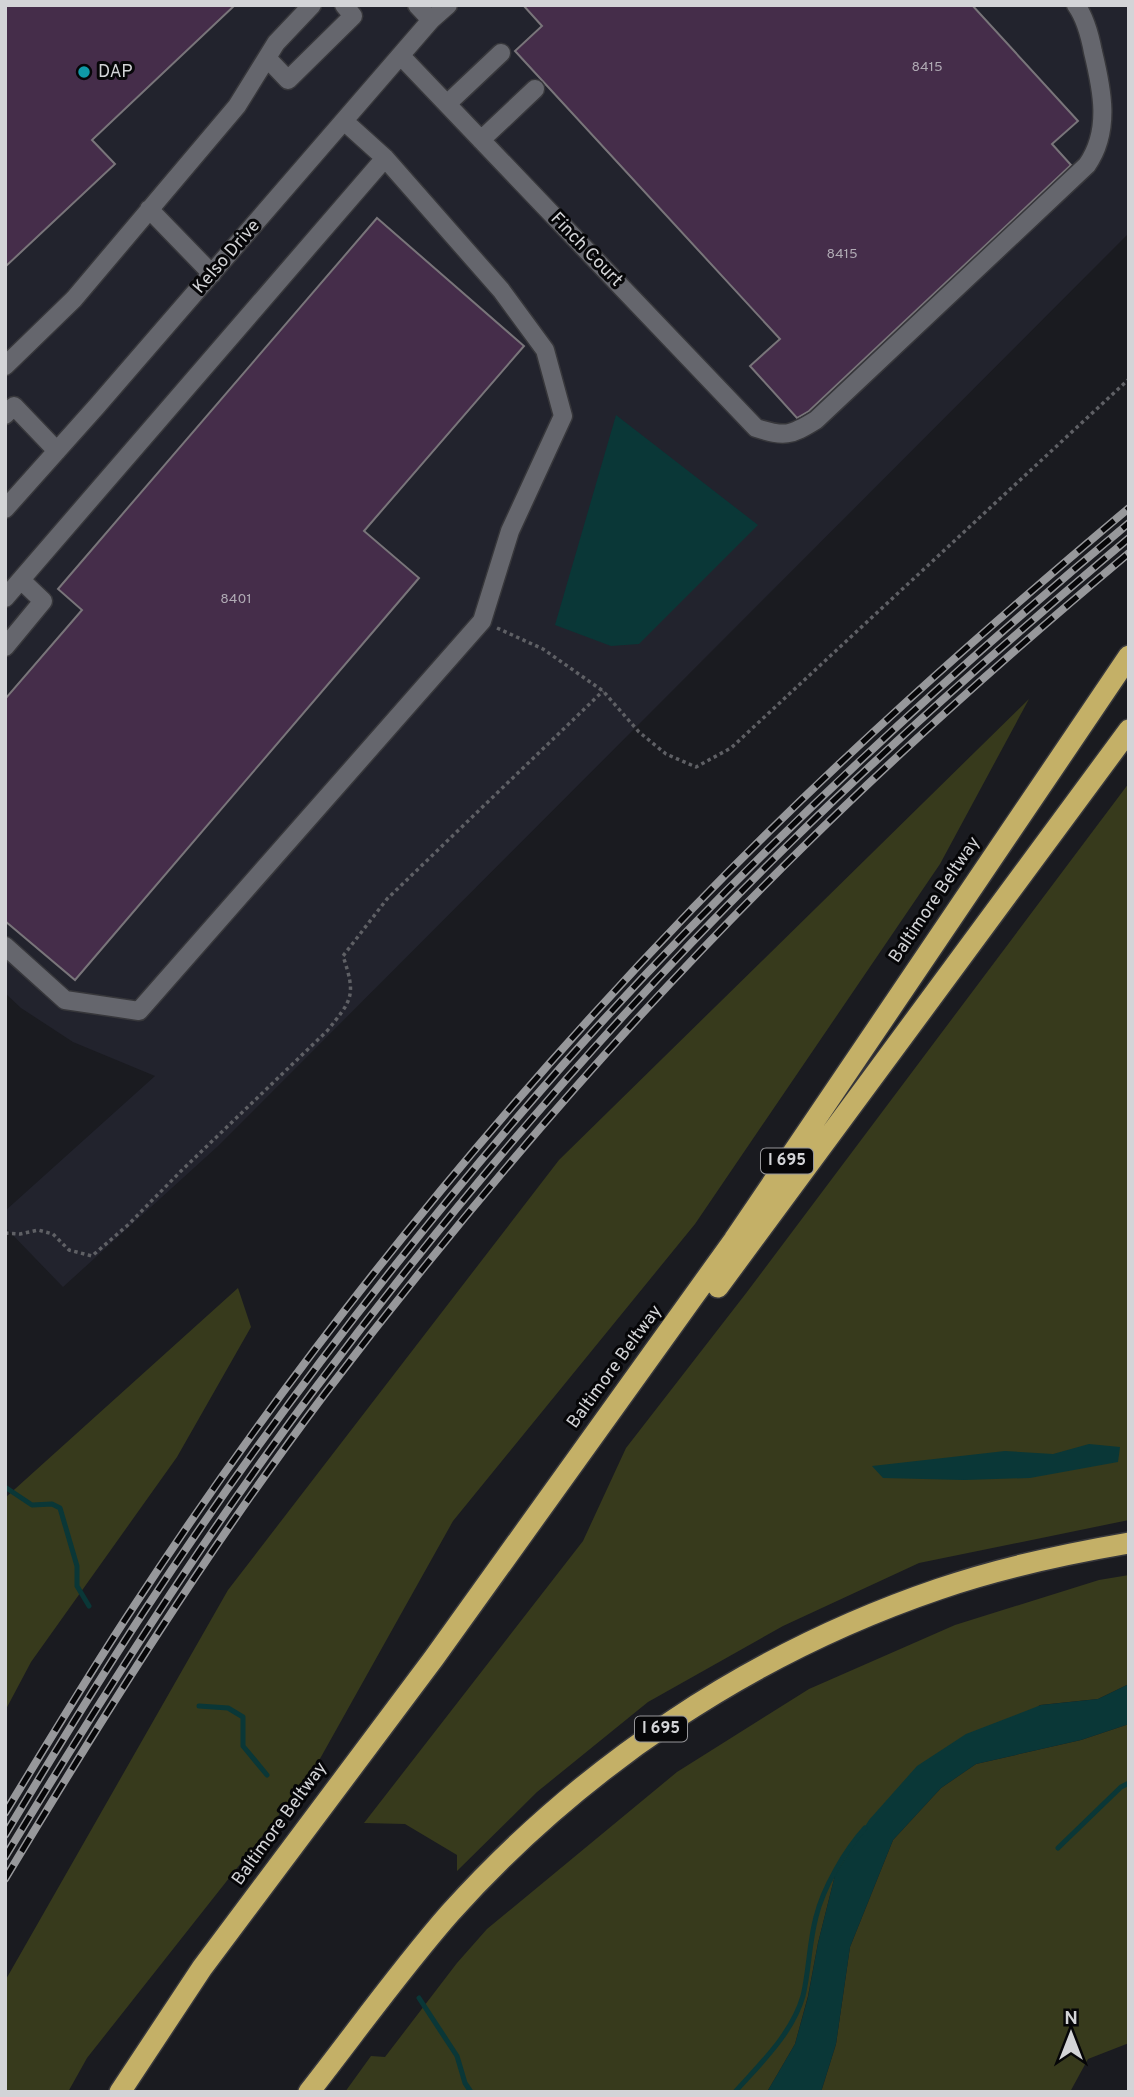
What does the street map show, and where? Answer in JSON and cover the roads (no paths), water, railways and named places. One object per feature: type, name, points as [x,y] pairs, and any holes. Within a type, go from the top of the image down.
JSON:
[{"type":"highway","name":"Baltimore Beltway","points":[[120,2092],[202,1968],[434,1658],[734,1240],[1129,656]]},
{"type":"highway","points":[[434,1658],[746,1250],[1129,730]]},
{"type":"highway","name":"I 695","points":[[309,2092],[450,1913],[563,1802],[631,1749],[757,1669],[880,1611],[940,1589],[1012,1568],[1129,1543]]},
{"type":"street","points":[[5,366],[74,299],[237,106],[276,43],[312,5]]},
{"type":"street","points":[[267,58],[288,80],[353,16],[344,5]]},
{"type":"street","points":[[417,5],[432,20]]},
{"type":"street","name":"Kelso Drive","points":[[5,509],[432,20],[448,5]]},
{"type":"street","name":"Finch Court","points":[[401,56],[756,428],[778,435],[796,432],[816,420],[1092,157],[1101,132],[1102,105],[1088,29],[1076,5]]},
{"type":"street","points":[[447,104],[501,53]]},
{"type":"street","points":[[481,140],[535,89]]},
{"type":"street","points":[[5,946],[65,1000],[139,1011],[482,621],[510,531],[563,416],[545,350],[500,290],[385,158],[344,121]]},
{"type":"street","points":[[5,598],[385,158]]},
{"type":"street","points":[[149,209],[212,274]]},
{"type":"street","points":[[8,406],[57,451]]},
{"type":"street","points":[[5,647],[43,601],[21,580]]},
{"type":"waterway","points":[[5,1487],[32,1505],[52,1504],[60,1508],[77,1566],[77,1586],[89,1606]]},
{"type":"waterway","points":[[199,1706],[228,1708],[243,1717],[243,1746],[267,1775]]},
{"type":"waterway","points":[[1058,1848],[1121,1787],[1129,1783]]},
{"type":"waterway","points":[[735,2092],[774,2048],[798,2010],[803,1996],[819,1906],[836,1870],[865,1828]]},
{"type":"waterway","points":[[419,1998],[457,2056],[465,2083],[471,2092]]},
{"type":"railway","points":[[5,1813],[134,1606],[261,1422],[397,1244],[542,1072],[693,908],[798,803],[961,653],[1129,508]]},
{"type":"railway","points":[[5,1835],[125,1640],[240,1471],[396,1264],[506,1131],[628,993],[765,852],[980,651],[1129,523]]},
{"type":"railway","points":[[5,1857],[78,1737],[232,1503],[370,1317],[485,1174],[668,967],[797,836],[960,684],[1129,538]]},
{"type":"railway","points":[[5,1879],[198,1572],[281,1453],[380,1323],[554,1112],[676,977],[803,847],[963,697],[1129,553]]},
{"type":"place","name":"DAP","points":[[84,72]]}]
